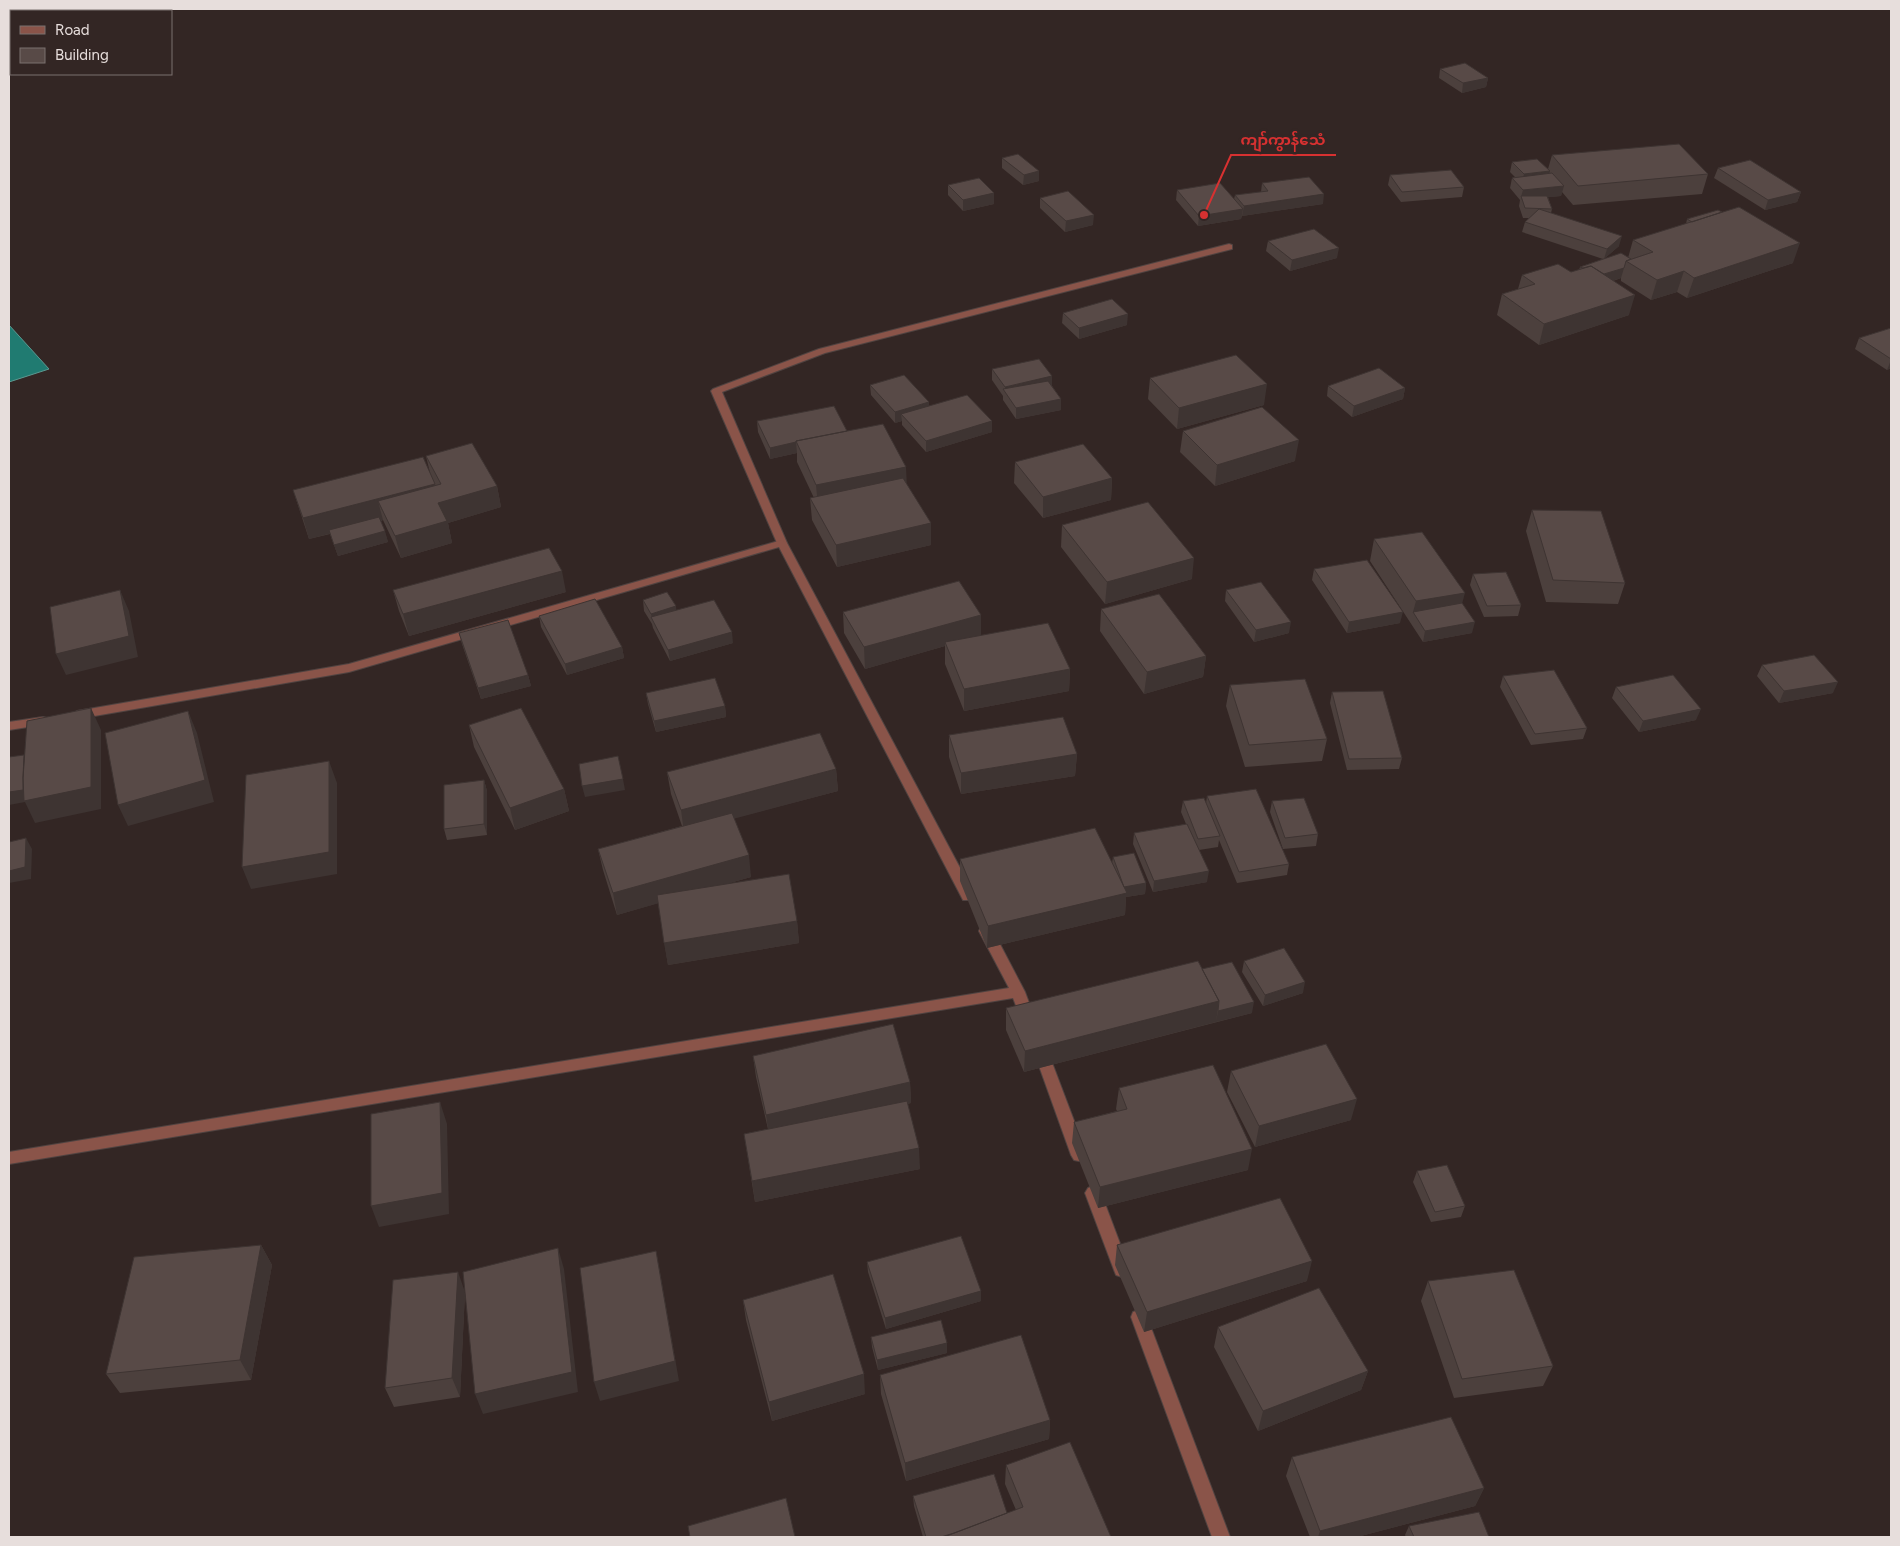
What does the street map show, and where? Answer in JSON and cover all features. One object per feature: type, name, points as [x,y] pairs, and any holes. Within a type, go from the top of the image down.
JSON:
[{"type":"street","points":[[1128,1288],[1018,992],[782,543],[716,391],[822,351],[1229,247]]},
{"type":"street","points":[[9,726],[349,668],[782,543]]},
{"type":"street","points":[[9,1158],[1018,992]]},
{"type":"street","points":[[1135,1306],[1221,1537]]},
{"type":"water","points":[[9,325],[49,369],[9,382]]},
{"type":"building","points":[[1465,63],[1488,78],[1463,83],[1440,69]]},
{"type":"building","points":[[1679,144],[1708,174],[1578,186],[1552,155]]},
{"type":"building","points":[[1018,154],[1039,171],[1024,175],[1002,158]]},
{"type":"building","points":[[1537,159],[1550,171],[1524,174],[1512,162]]},
{"type":"building","points":[[1750,160],[1801,192],[1768,200],[1718,168]]},
{"type":"building","points":[[1451,170],[1464,187],[1402,192],[1390,175]]},
{"type":"building","points":[[1552,173],[1564,186],[1523,190],[1512,178]]},
{"type":"building","points":[[1309,177],[1324,194],[1244,206],[1235,195],[1268,191],[1262,183]]},
{"type":"building","points":[[979,178],[994,193],[963,200],[948,185]]},
{"type":"building","points":[[1220,183],[1243,209],[1199,216],[1177,190]]},
{"type":"building","points":[[1068,191],[1094,215],[1066,221],[1040,198]]},
{"type":"building","points":[[1521,196],[1547,196],[1552,209],[1525,208]]},
{"type":"building","points":[[1739,207],[1800,243],[1694,278],[1684,271],[1657,280],[1626,261],[1653,252],[1633,240]]},
{"type":"building","points":[[1539,209],[1622,236],[1607,249],[1525,222]]},
{"type":"building","points":[[1718,210],[1722,212],[1692,222],[1687,219]]},
{"type":"building","points":[[1314,229],[1339,248],[1292,260],[1268,241]]},
{"type":"building","points":[[1621,253],[1631,259],[1626,261],[1624,268],[1604,274],[1591,266],[1580,267]]},
{"type":"building","points":[[1558,264],[1571,272],[1591,266],[1635,295],[1544,324],[1502,294],[1535,284],[1522,275]]},
{"type":"building","points":[[1112,299],[1128,314],[1079,328],[1063,313]]},
{"type":"building","points":[[1891,328],[1891,359],[1859,338]]},
{"type":"building","points":[[1236,355],[1267,384],[1179,408],[1150,378]]},
{"type":"building","points":[[1039,359],[1052,376],[1005,387],[992,369]]},
{"type":"building","points":[[1379,368],[1405,388],[1354,406],[1328,386]]},
{"type":"building","points":[[904,375],[929,402],[895,412],[870,385]]},
{"type":"building","points":[[1048,381],[1061,399],[1016,408],[1003,389]]},
{"type":"building","points":[[967,395],[992,421],[926,441],[901,414]]},
{"type":"building","points":[[834,406],[847,431],[770,448],[757,421]]},
{"type":"building","points":[[1262,407],[1299,440],[1217,465],[1183,431]]},
{"type":"building","points":[[883,424],[906,467],[816,485],[796,441]]},
{"type":"building","points":[[472,443],[497,486],[438,503],[447,521],[395,536],[378,501],[441,484],[426,456]]},
{"type":"building","points":[[1083,444],[1112,478],[1043,497],[1015,462]]},
{"type":"building","points":[[423,457],[435,484],[303,518],[293,490]]},
{"type":"building","points":[[903,478],[931,523],[836,545],[810,498]]},
{"type":"building","points":[[1148,502],[1194,558],[1107,582],[1062,525]]},
{"type":"building","points":[[1532,510],[1601,511],[1625,583],[1553,580]]},
{"type":"building","points":[[379,517],[385,531],[334,545],[329,530]]},
{"type":"building","points":[[1422,532],[1465,593],[1416,601],[1374,539]]},
{"type":"building","points":[[549,548],[562,571],[403,614],[393,590]]},
{"type":"building","points":[[1367,560],[1403,612],[1349,622],[1314,569]]},
{"type":"building","points":[[1506,572],[1521,605],[1487,606],[1473,574]]},
{"type":"building","points":[[959,581],[981,615],[864,647],[843,612]]},
{"type":"building","points":[[1261,582],[1291,622],[1256,630],[1226,590]]},
{"type":"building","points":[[120,590],[129,636],[56,654],[50,607]]},
{"type":"building","points":[[667,592],[676,606],[651,614],[643,600]]},
{"type":"building","points":[[1159,594],[1206,656],[1147,672],[1101,609]]},
{"type":"building","points":[[595,599],[622,647],[565,664],[539,616]]},
{"type":"building","points":[[714,600],[732,632],[668,650],[651,617]]},
{"type":"building","points":[[1462,603],[1475,622],[1425,631],[1413,612]]},
{"type":"building","points":[[508,620],[528,675],[478,688],[459,633]]},
{"type":"building","points":[[1048,623],[1070,669],[964,689],[945,642]]},
{"type":"building","points":[[1814,655],[1838,682],[1784,691],[1762,665]]},
{"type":"building","points":[[1554,670],[1587,728],[1535,734],[1503,676]]},
{"type":"building","points":[[1673,675],[1701,709],[1643,721],[1616,687]]},
{"type":"building","points":[[715,678],[725,706],[654,721],[646,693]]},
{"type":"building","points":[[1305,679],[1327,739],[1249,745],[1230,685]]},
{"type":"building","points":[[1383,691],[1402,758],[1349,759],[1332,692]]},
{"type":"building","points":[[91,708],[91,787],[24,801],[23,778],[27,721]]},
{"type":"building","points":[[521,708],[564,789],[510,808],[469,725]]},
{"type":"building","points":[[188,711],[205,780],[118,805],[105,733]]},
{"type":"building","points":[[1063,717],[1077,754],[961,773],[949,735]]},
{"type":"building","points":[[820,733],[836,769],[681,810],[667,772]]},
{"type":"building","points":[[24,755],[23,790],[9,792],[9,757]]},
{"type":"building","points":[[618,756],[623,779],[582,786],[579,764]]},
{"type":"building","points":[[329,761],[329,852],[242,867],[246,775]]},
{"type":"building","points":[[484,780],[484,824],[444,829],[444,785]]},
{"type":"building","points":[[1256,789],[1289,864],[1239,872],[1207,796]]},
{"type":"building","points":[[1204,798],[1220,836],[1198,839],[1183,801]]},
{"type":"building","points":[[1304,798],[1318,834],[1285,838],[1272,801]]},
{"type":"building","points":[[732,813],[749,855],[613,893],[598,849]]},
{"type":"building","points":[[1187,824],[1209,871],[1154,881],[1134,833]]},
{"type":"building","points":[[1095,828],[1127,893],[988,926],[960,859]]},
{"type":"building","points":[[26,838],[25,867],[9,871],[9,842]]},
{"type":"building","points":[[1134,853],[1146,883],[1124,887],[1113,857]]},
{"type":"building","points":[[789,874],[797,921],[664,943],[657,895]]},
{"type":"building","points":[[1284,948],[1305,982],[1265,995],[1244,961]]},
{"type":"building","points":[[1198,961],[1219,1001],[1025,1051],[1006,1008]]},
{"type":"building","points":[[1232,962],[1254,1002],[1218,1011],[1219,1001],[1202,969]]},
{"type":"building","points":[[893,1024],[910,1082],[766,1115],[753,1056]]},
{"type":"building","points":[[1326,1044],[1357,1099],[1259,1126],[1231,1071]]},
{"type":"building","points":[[1213,1065],[1252,1149],[1100,1187],[1074,1122],[1127,1109],[1119,1088]]},
{"type":"building","points":[[907,1101],[919,1148],[752,1181],[744,1134]]},
{"type":"building","points":[[440,1102],[442,1193],[371,1206],[371,1114]]},
{"type":"building","points":[[1447,1165],[1465,1206],[1435,1212],[1417,1171]]},
{"type":"building","points":[[1280,1198],[1312,1261],[1147,1312],[1117,1245]]},
{"type":"building","points":[[961,1236],[981,1291],[885,1318],[867,1262]]},
{"type":"building","points":[[261,1245],[240,1360],[106,1374],[134,1257]]},
{"type":"building","points":[[558,1248],[572,1372],[475,1394],[463,1272]]},
{"type":"building","points":[[656,1251],[675,1361],[594,1382],[580,1268]]},
{"type":"building","points":[[1514,1270],[1553,1366],[1462,1379],[1428,1281]]},
{"type":"building","points":[[458,1272],[452,1378],[385,1388],[393,1280]]},
{"type":"building","points":[[833,1274],[864,1374],[769,1402],[743,1300]]},
{"type":"building","points":[[1319,1288],[1368,1371],[1263,1411],[1218,1327]]},
{"type":"building","points":[[941,1320],[947,1343],[877,1360],[871,1337]]},
{"type":"building","points":[[1021,1335],[1050,1420],[905,1463],[880,1375]]},
{"type":"building","points":[[1451,1417],[1484,1488],[1320,1531],[1292,1457]]},
{"type":"building","points":[[1070,1442],[1111,1537],[944,1537],[1023,1507],[1006,1465]]},
{"type":"building","points":[[994,1474],[1007,1513],[941,1537],[926,1537],[913,1496]]},
{"type":"building","points":[[786,1498],[795,1537],[690,1537],[688,1526]]},
{"type":"building","points":[[1479,1512],[1489,1537],[1414,1537],[1409,1526]]},
{"type":"place","name":"ကျာ်ကွာန်သေံ","points":[[1204,215]]}]
